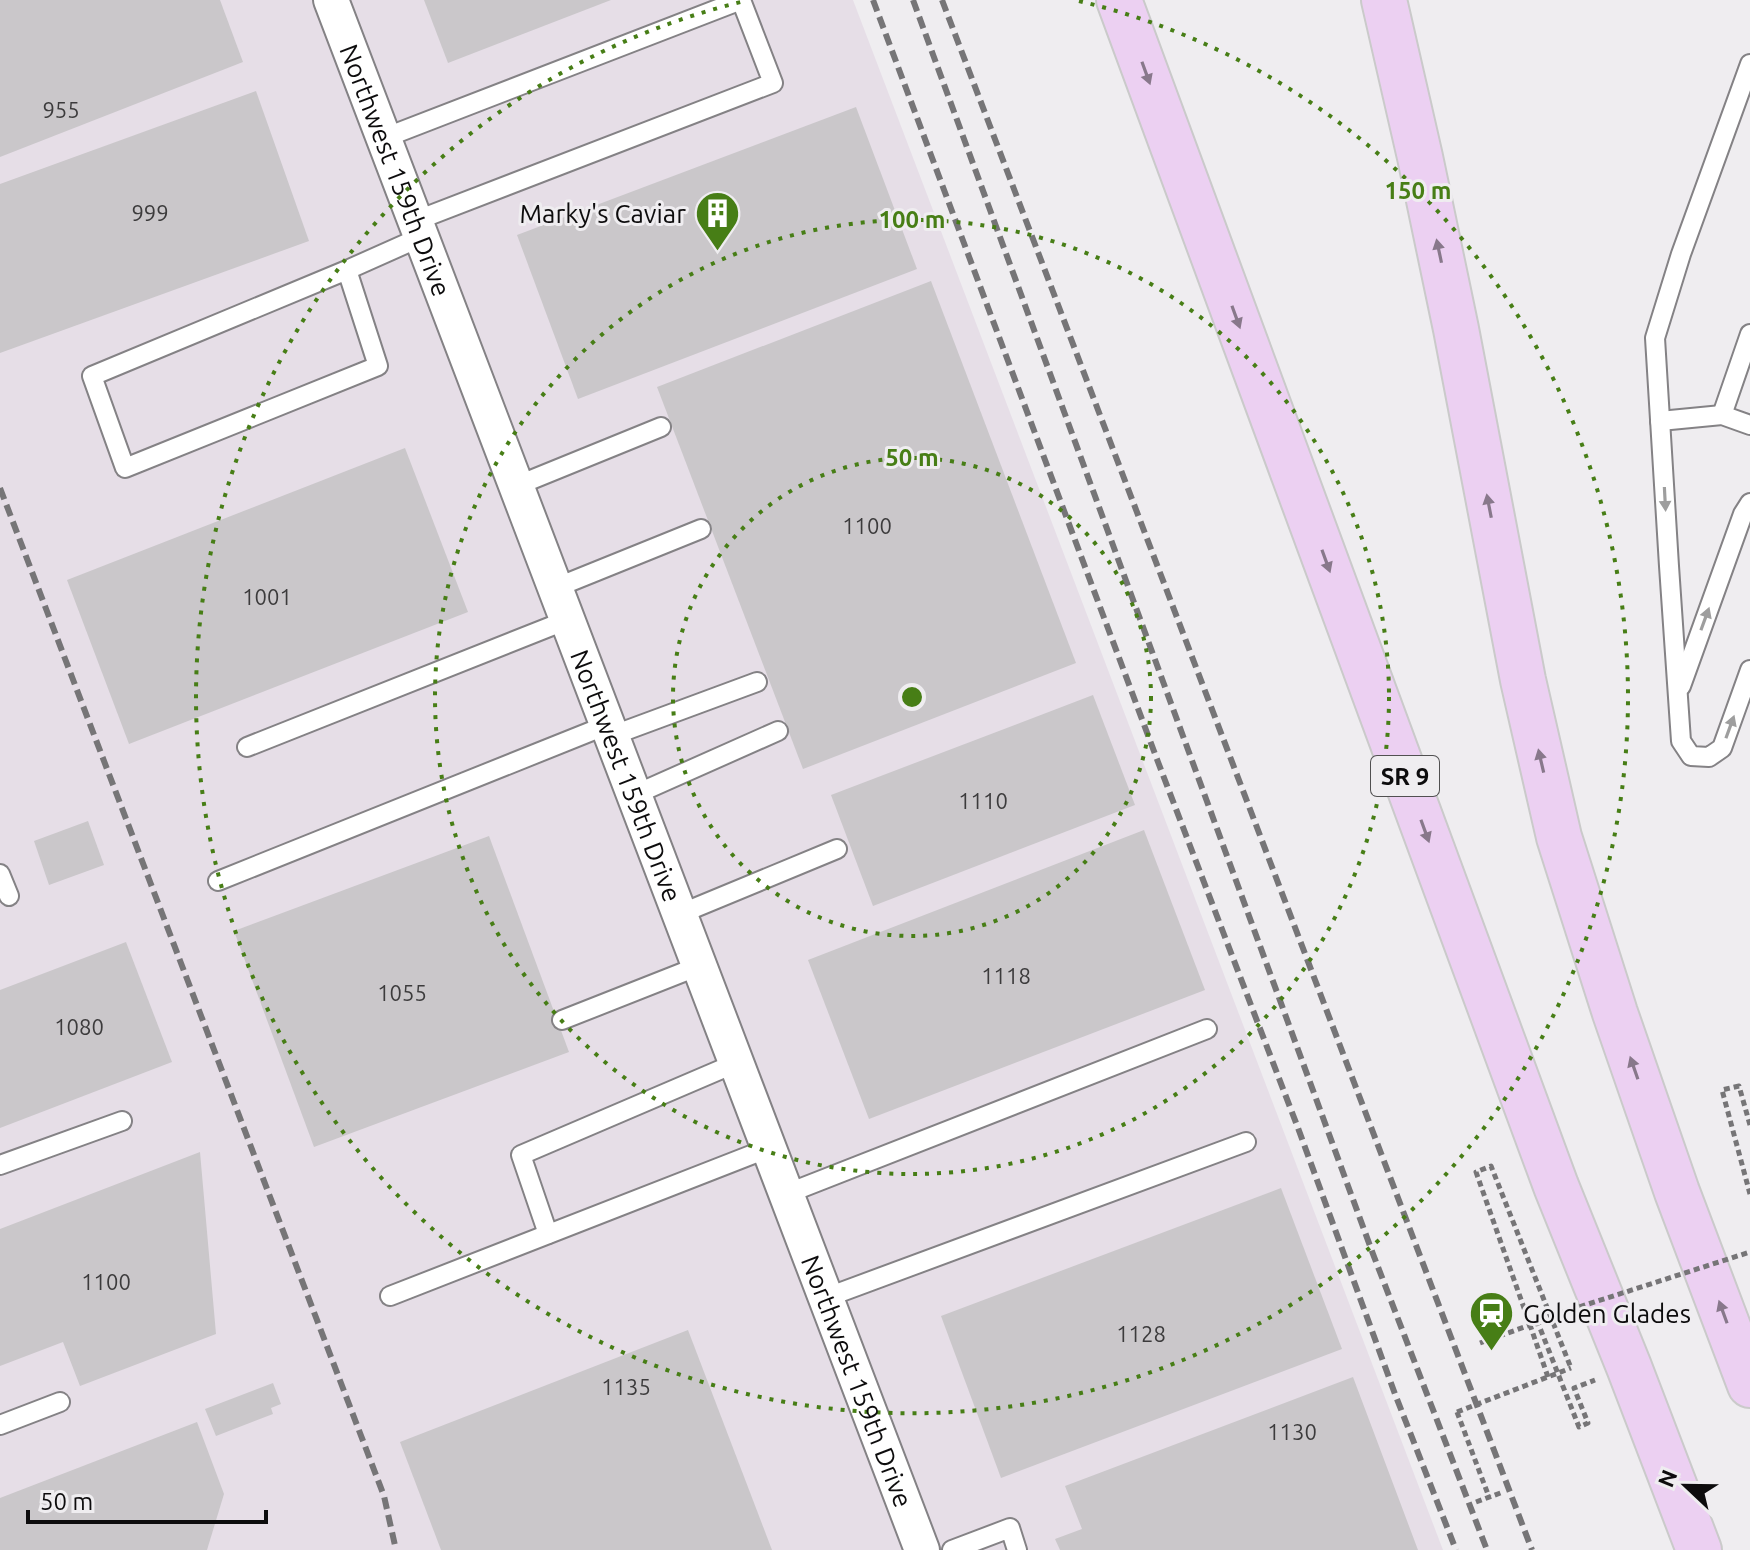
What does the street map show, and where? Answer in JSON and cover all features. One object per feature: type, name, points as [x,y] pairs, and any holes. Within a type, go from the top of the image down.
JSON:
[{"type":"main road","name":"SR 9","points":[[1119,0],[1550,1171],[1699,1550]]},
{"type":"main road","points":[[1384,0],[1453,315],[1523,680],[1559,837],[1677,1192],[1750,1385]]},
{"type":"street","name":"Northwest 159th Drive","points":[[331,0],[922,1550]]},
{"type":"lane","points":[[347,270],[378,366],[125,468],[92,376],[347,270],[418,229],[773,83],[741,0],[384,138]]},
{"type":"lane","points":[[1750,64],[1681,254],[1655,338],[1681,741],[1691,756],[1709,757],[1722,748],[1750,670]]},
{"type":"lane","points":[[1722,415],[1750,334]]},
{"type":"lane","points":[[1660,421],[1722,415],[1750,425]]},
{"type":"lane","points":[[516,486],[661,427]]},
{"type":"lane","points":[[1679,692],[1743,514],[1750,503]]},
{"type":"lane","points":[[555,588],[701,529]]},
{"type":"lane","points":[[247,747],[567,620]]},
{"type":"lane","points":[[218,881],[609,730],[757,682]]},
{"type":"lane","points":[[634,795],[778,731]]},
{"type":"lane","points":[[680,914],[837,849]]},
{"type":"lane","points":[[0,874],[9,896]]},
{"type":"lane","points":[[562,1020],[699,966]]},
{"type":"lane","points":[[786,1194],[1207,1029]]},
{"type":"lane","points":[[548,1234],[521,1155],[736,1063]]},
{"type":"lane","points":[[0,1165],[122,1121]]},
{"type":"lane","points":[[825,1298],[1246,1142]]},
{"type":"lane","points":[[390,1296],[769,1148]]},
{"type":"lane","points":[[0,1425],[60,1402]]},
{"type":"lane","points":[[952,1550],[1010,1528],[1017,1550]]},
{"type":"path","points":[[1750,1125],[1739,1086],[1722,1090],[1750,1194]]},
{"type":"path","points":[[1489,1497],[1457,1412],[1548,1377],[1571,1368],[1491,1166],[1476,1172],[1548,1377]]},
{"type":"path","points":[[1551,1316],[1750,1252]]},
{"type":"path","points":[[1480,1343],[1538,1323],[1579,1427],[1588,1423],[1574,1388],[1629,1367]]},
{"type":"path","points":[[1476,1502],[1503,1492]]},
{"type":"shaded area","points":[[0,0],[853,0],[1443,1550],[0,1550]]},
{"type":"building","points":[[0,0],[220,0],[243,62],[0,157]]},
{"type":"building","points":[[424,0],[611,0],[448,63]]},
{"type":"building","points":[[256,91],[309,241],[0,353],[0,184]]},
{"type":"building","name":"Marky's Caviar","points":[[856,107],[917,269],[578,399],[517,235]]},
{"type":"building","points":[[931,281],[1076,663],[803,769],[657,387]]},
{"type":"building","points":[[405,448],[468,612],[129,744],[67,580]]},
{"type":"building","points":[[1093,695],[1135,805],[873,906],[831,795]]},
{"type":"building","points":[[88,821],[104,865],[49,885],[34,841]]},
{"type":"building","points":[[1144,830],[1205,990],[869,1119],[808,960]]},
{"type":"building","points":[[489,836],[569,1052],[314,1147],[234,931]]},
{"type":"building","points":[[126,942],[172,1062],[0,1128],[0,990]]},
{"type":"building","points":[[200,1152],[216,1334],[80,1386],[63,1342],[0,1366],[0,1229]]},
{"type":"building","points":[[1281,1188],[1342,1349],[1001,1478],[941,1316]]},
{"type":"building","points":[[688,1330],[772,1550],[441,1550],[400,1442]]},
{"type":"building","points":[[1353,1377],[1418,1550],[1060,1550],[1055,1539],[1082,1529],[1065,1486]]},
{"type":"building","points":[[273,1383],[281,1404],[271,1408],[273,1414],[216,1436],[205,1409]]},
{"type":"building","points":[[197,1422],[224,1494],[207,1550],[0,1550],[0,1498]]},
{"type":"railway","points":[[873,0],[1456,1550]]},
{"type":"railway","points":[[913,0],[1373,1254],[1487,1550]]},
{"type":"railway","points":[[942,0],[1532,1550]]},
{"type":"railway","points":[[0,488],[384,1496],[396,1550]]},
{"type":"place","name":"Marky's Caviar","points":[[717,252]]},
{"type":"place","name":"Golden Glades","points":[[1492,1352]]}]
